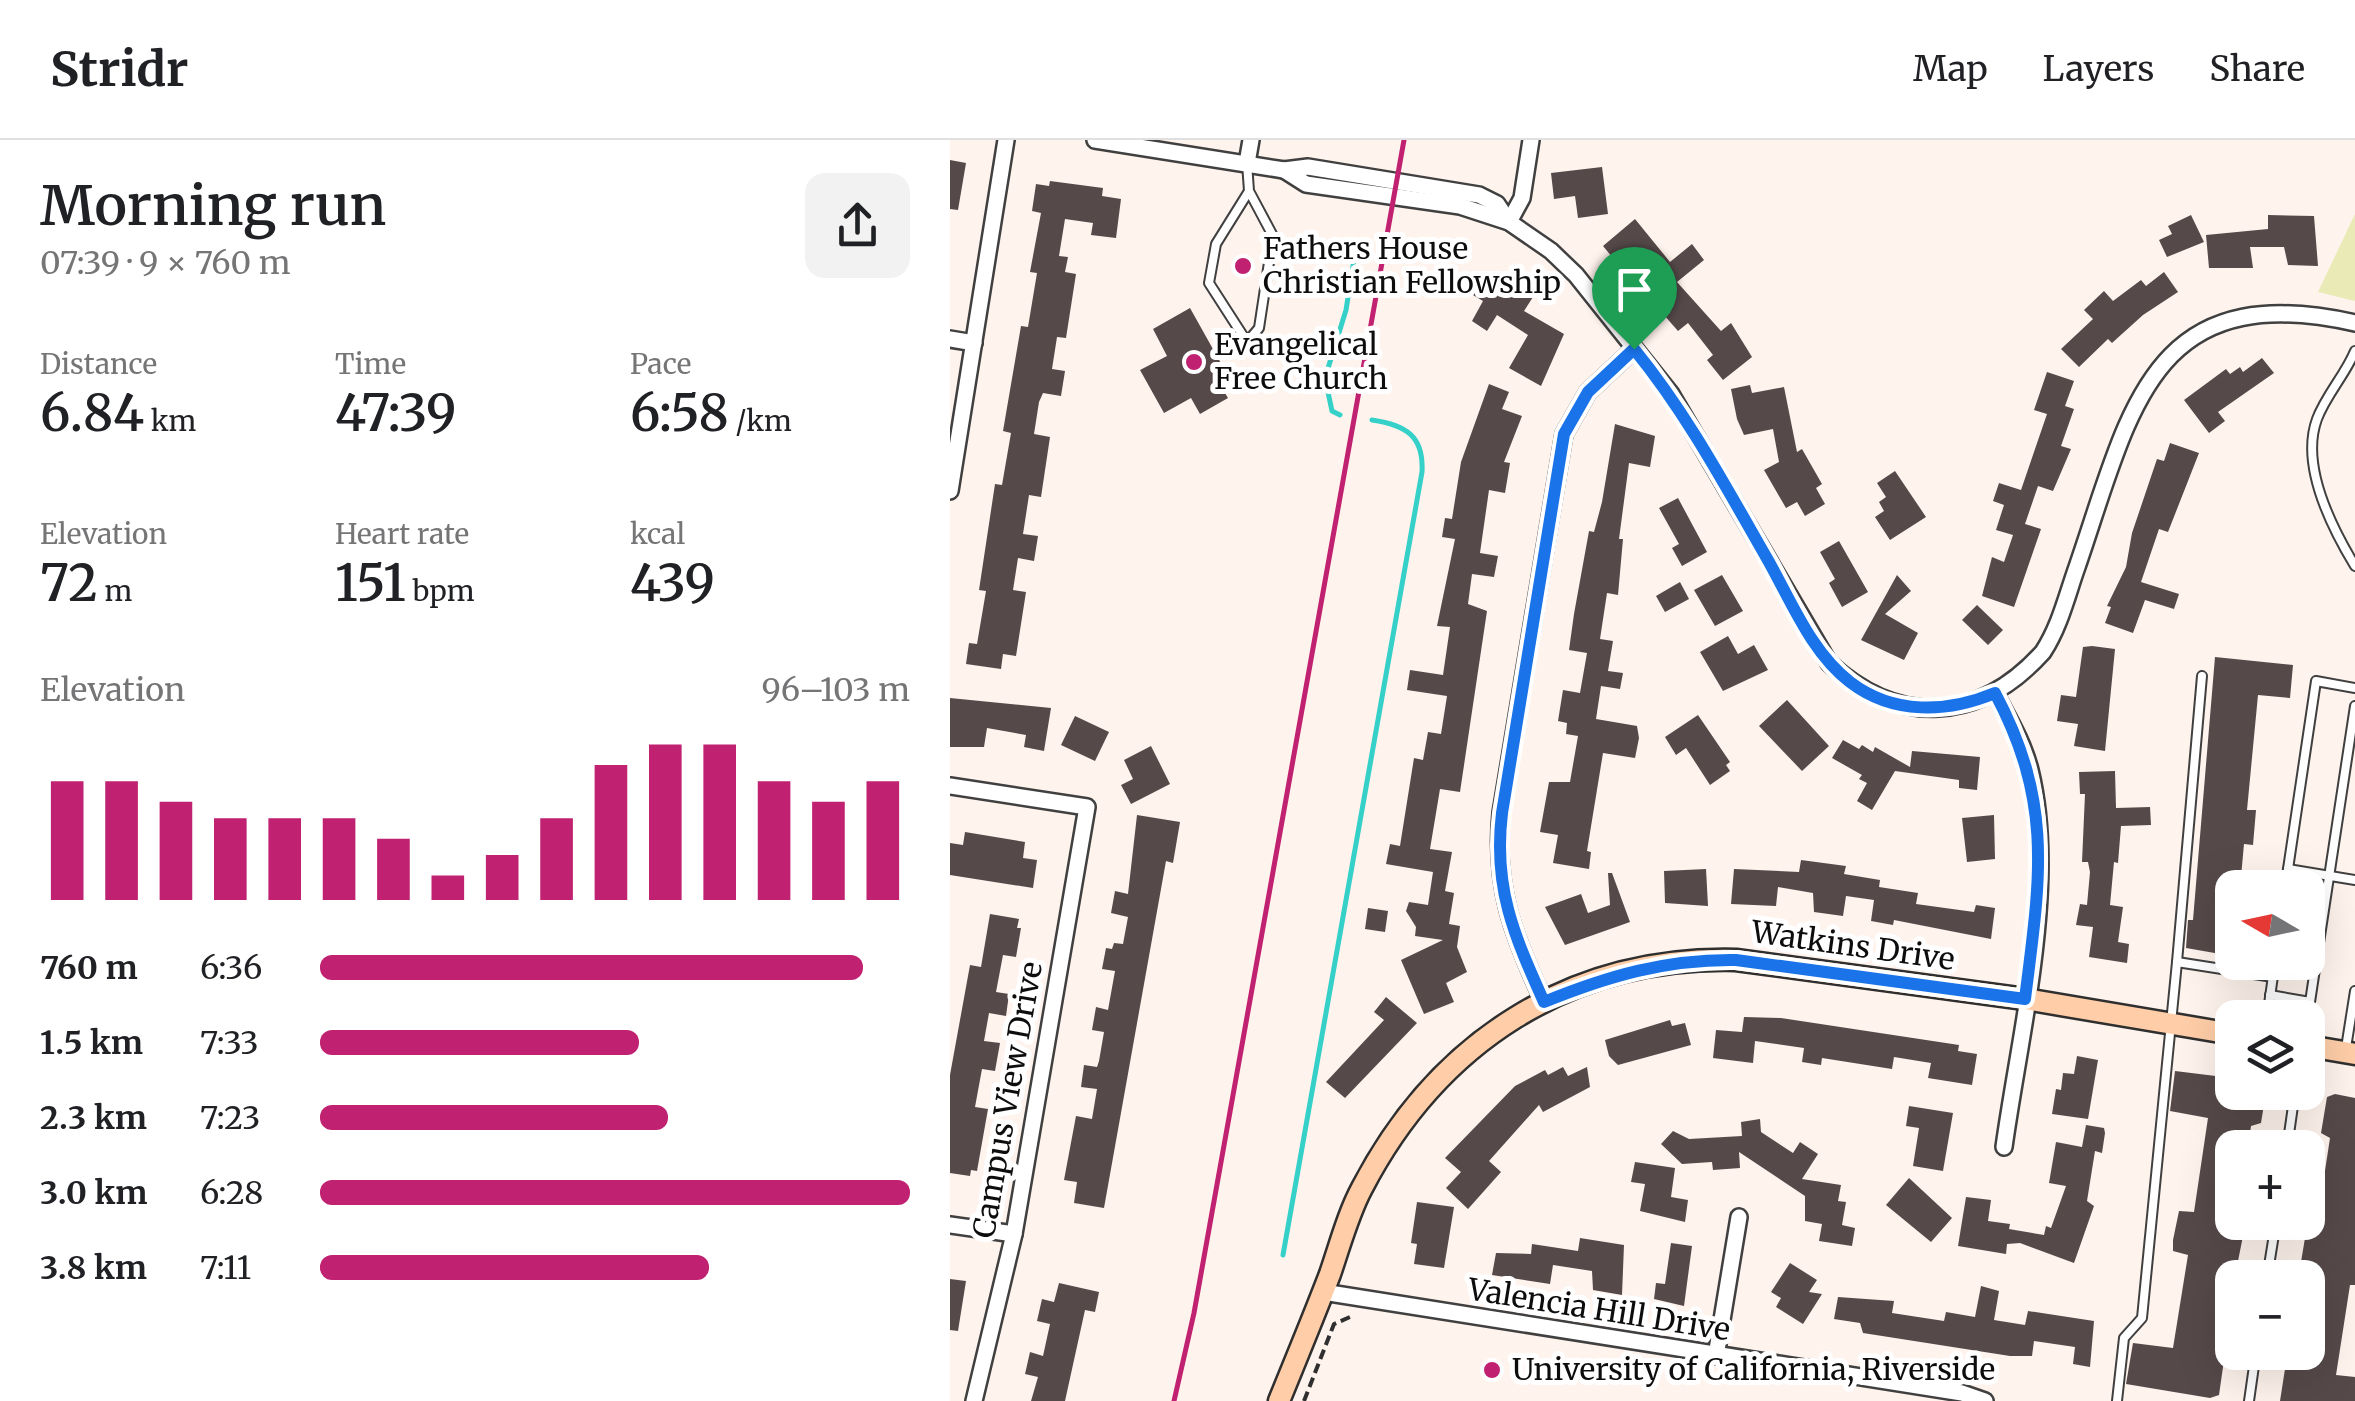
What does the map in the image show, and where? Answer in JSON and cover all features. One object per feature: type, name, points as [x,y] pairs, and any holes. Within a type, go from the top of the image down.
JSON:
[{"type":"main road","name":"Watkins Drive","points":[[1279,1401],[1360,1192],[1406,1116],[1470,1048],[1504,1022],[1544,1002],[1637,968],[1690,959],[1736,960],[2025,999],[2215,1031]]},
{"type":"main road","points":[[2325,1049],[2350,1053]]},
{"type":"street","points":[[950,491],[1006,140]]},
{"type":"street","points":[[1095,140],[1284,170],[1308,166],[1478,195],[1497,204],[1510,222],[1576,274],[1686,417],[1829,662],[1868,694],[1905,706],[1946,708],[1995,693],[2024,673],[2052,638],[2127,424],[2140,397],[2180,348],[2228,318],[2251,312],[2300,312],[2355,323]]},
{"type":"street","points":[[1247,163],[1251,140]]},
{"type":"street","points":[[1510,222],[1522,198],[1531,140]]},
{"type":"street","points":[[950,339],[974,342]]},
{"type":"street","points":[[1544,1002],[1509,922],[1498,875],[1502,813],[1564,434],[1588,392],[1634,349]]},
{"type":"street","points":[[1995,693],[2020,740],[2035,797],[2036,895],[2004,1147]]},
{"type":"street","name":"Campus View Drive","points":[[950,786],[1087,807],[1014,1234],[974,1401]]},
{"type":"street","points":[[1716,1356],[1739,1217]]},
{"type":"street","points":[[950,1225],[1014,1234]]},
{"type":"street","name":"Valencia Hill Drive","points":[[1323,1292],[1962,1393],[1985,1401]]},
{"type":"lane","points":[[1247,163],[1249,191],[1274,236],[1260,328],[1247,342],[1208,283],[1216,244],[1249,191]]},
{"type":"lane","points":[[2355,351],[2317,420],[2314,435],[2323,498],[2355,566]]},
{"type":"lane","points":[[2117,1401],[2124,1338],[2142,1318],[2202,676]]},
{"type":"lane","points":[[2355,688],[2316,682],[2288,869],[2355,880]]},
{"type":"lane","points":[[2270,995],[2310,1002],[2355,706]]},
{"type":"lane","points":[[2177,962],[2215,968]]},
{"type":"lane","points":[[2269,1000],[2272,980]]},
{"type":"lane","points":[[2350,1053],[2355,991]]},
{"type":"lane","points":[[2249,1401],[2253,1370]]},
{"type":"path","points":[[1304,1401],[1334,1324],[1350,1318]]},
{"type":"green space","points":[[2355,214],[2355,301],[2318,292]]},
{"type":"building","points":[[950,160],[966,163],[958,210],[950,209]]},
{"type":"building","points":[[1602,167],[1608,214],[1578,218],[1575,196],[1554,199],[1551,173]]},
{"type":"building","points":[[1050,181],[1103,188],[1102,196],[1121,199],[1116,238],[1091,235],[1093,223],[1065,219],[1059,256],[1068,257],[1065,272],[1076,274],[1066,338],[1057,337],[1052,369],[1065,371],[1061,396],[1043,393],[1039,402],[1034,434],[1050,437],[1041,497],[1029,495],[1023,534],[1038,536],[1034,561],[1018,558],[1013,590],[1026,592],[1016,656],[1003,654],[1001,669],[966,664],[969,643],[977,644],[986,591],[979,590],[995,484],[1002,485],[1011,433],[1003,431],[1021,326],[1028,327],[1037,273],[1030,272],[1041,213],[1032,211],[1036,184],[1049,186]]},
{"type":"building","points":[[2191,215],[2204,242],[2167,257],[2159,240],[2172,234],[2168,226]]},
{"type":"building","points":[[2268,215],[2314,216],[2318,266],[2288,265],[2284,247],[2250,247],[2253,268],[2209,268],[2206,235],[2268,229]]},
{"type":"building","points":[[1635,219],[1670,262],[1692,244],[1704,260],[1677,282],[1721,331],[1731,323],[1752,357],[1723,380],[1707,360],[1713,355],[1688,323],[1678,331],[1662,317],[1603,246]]},
{"type":"building","points":[[2164,272],[2178,292],[2143,315],[2112,343],[2108,339],[2079,367],[2061,349],[2093,319],[2084,310],[2104,291],[2113,301],[2141,280],[2146,286]]},
{"type":"building","points":[[1480,273],[1498,284],[1507,286],[1510,282],[1533,297],[1524,311],[1564,334],[1541,386],[1509,368],[1528,335],[1497,315],[1487,331],[1472,321],[1483,301],[1468,292]]},
{"type":"building","points":[[1190,308],[1232,383],[1222,388],[1228,398],[1200,414],[1191,398],[1164,413],[1140,370],[1167,356],[1153,329]]},
{"type":"building","points":[[2262,358],[2274,373],[2218,412],[2225,421],[2209,433],[2184,400],[2226,369],[2230,374],[2240,367],[2243,372]]},
{"type":"building","points":[[2047,372],[2074,381],[2065,406],[2074,409],[2061,446],[2071,449],[2053,491],[2038,486],[2025,524],[2041,529],[2014,607],[1982,596],[1992,557],[2004,562],[2013,535],[1996,530],[2004,505],[1993,501],[1999,483],[2021,490],[2047,414],[2034,410]]},
{"type":"building","points":[[1489,384],[1509,392],[1502,409],[1522,416],[1504,462],[1510,463],[1505,493],[1489,490],[1480,553],[1498,556],[1494,577],[1472,574],[1468,604],[1487,611],[1460,792],[1440,789],[1430,849],[1452,852],[1445,891],[1454,893],[1449,924],[1460,926],[1457,947],[1467,972],[1446,983],[1454,1002],[1424,1014],[1401,960],[1443,940],[1415,936],[1416,927],[1406,911],[1409,902],[1428,905],[1433,872],[1386,864],[1390,844],[1400,846],[1414,758],[1423,760],[1428,732],[1441,734],[1447,696],[1407,690],[1410,670],[1443,675],[1450,627],[1437,626],[1455,539],[1442,537],[1445,518],[1452,519],[1461,462]]},
{"type":"building","points":[[1750,385],[1752,393],[1784,387],[1797,452],[1802,449],[1822,484],[1816,488],[1825,504],[1805,516],[1797,502],[1786,508],[1764,470],[1779,462],[1773,429],[1744,435],[1737,419],[1731,389]]},
{"type":"building","points":[[1615,424],[1655,436],[1650,467],[1629,463],[1619,539],[1623,539],[1618,595],[1607,593],[1600,639],[1613,641],[1608,671],[1623,673],[1620,689],[1601,686],[1596,719],[1637,726],[1639,738],[1635,758],[1603,753],[1587,851],[1591,852],[1589,869],[1553,863],[1558,835],[1540,832],[1549,782],[1570,782],[1578,736],[1566,734],[1567,723],[1558,721],[1563,690],[1580,693],[1587,653],[1569,650],[1589,531],[1594,532],[1602,502]]},
{"type":"building","points":[[2170,443],[2199,453],[2168,532],[2159,529],[2141,582],[2179,594],[2174,609],[2145,600],[2133,633],[2105,623],[2111,607],[2107,606],[2126,567],[2132,533],[2157,459],[2164,461]]},
{"type":"building","points":[[1895,471],[1926,517],[1890,540],[1875,517],[1884,511],[1879,502],[1886,497],[1877,483]]},
{"type":"building","points":[[1678,498],[1707,552],[1682,566],[1672,548],[1679,544],[1659,508]]},
{"type":"building","points":[[1839,541],[1868,592],[1842,607],[1829,583],[1835,579],[1820,552]]},
{"type":"building","points":[[1722,575],[1743,611],[1715,626],[1694,590]]},
{"type":"building","points":[[1897,575],[1911,591],[1885,614],[1918,633],[1904,660],[1861,640]]},
{"type":"building","points":[[1680,582],[1689,599],[1665,612],[1656,596]]},
{"type":"building","points":[[1977,605],[2003,630],[1988,645],[1962,620]]},
{"type":"building","points":[[1728,636],[1738,654],[1754,645],[1768,670],[1723,691],[1700,652]]},
{"type":"building","points":[[2083,647],[2115,649],[2105,751],[2074,746],[2078,724],[2057,721],[2061,695],[2076,697]]},
{"type":"building","points":[[2215,657],[2293,665],[2290,698],[2258,695],[2247,810],[2256,810],[2253,845],[2244,844],[2242,870],[2215,870],[2215,953],[2186,948],[2188,920],[2193,920]]},
{"type":"building","points":[[950,698],[1051,708],[1044,751],[1024,747],[1026,735],[987,728],[984,747],[950,747]]},
{"type":"building","points":[[1787,700],[1829,746],[1802,771],[1759,726]]},
{"type":"building","points":[[1698,715],[1730,762],[1726,765],[1730,771],[1710,785],[1686,748],[1676,755],[1665,737]]},
{"type":"building","points":[[1075,716],[1109,732],[1095,761],[1061,745]]},
{"type":"building","points":[[1843,740],[1859,749],[1862,745],[1873,752],[1875,747],[1910,767],[1912,751],[1980,757],[1977,790],[1959,788],[1959,780],[1895,771],[1872,810],[1857,801],[1867,783],[1859,779],[1862,775],[1832,758]]},
{"type":"building","points":[[1151,746],[1170,784],[1131,804],[1121,785],[1133,779],[1124,760]]},
{"type":"building","points":[[2115,771],[2116,808],[2150,807],[2151,825],[2121,826],[2118,863],[2114,862],[2110,905],[2123,907],[2118,942],[2129,944],[2127,963],[2089,957],[2093,927],[2076,925],[2080,904],[2087,905],[2090,872],[2088,862],[2082,862],[2085,794],[2080,794],[2079,772]]},
{"type":"building","points":[[1137,815],[1180,822],[1173,863],[1166,861],[1104,1208],[1074,1203],[1077,1182],[1064,1180],[1076,1116],[1092,1119],[1097,1089],[1081,1087],[1084,1065],[1097,1067],[1099,1061],[1104,1032],[1092,1030],[1096,1007],[1108,1010],[1115,971],[1102,969],[1106,948],[1112,949],[1114,943],[1123,944],[1128,917],[1111,913],[1115,891],[1128,894]]},
{"type":"building","points":[[1994,815],[1995,859],[1967,862],[1962,818]]},
{"type":"building","points":[[965,832],[1025,842],[1023,858],[1037,860],[1033,888],[950,875],[950,843],[963,845]]},
{"type":"building","points":[[1801,860],[1846,866],[1844,874],[1880,880],[1879,887],[1918,893],[1916,904],[1974,912],[1976,905],[1995,908],[1991,939],[1894,920],[1893,925],[1871,921],[1874,900],[1846,896],[1843,916],[1814,912],[1813,893],[1778,887],[1776,906],[1731,904],[1734,869],[1799,872]]},
{"type":"building","points":[[1706,869],[1708,906],[1665,903],[1664,871]]},
{"type":"building","points":[[1608,873],[1612,873],[1630,922],[1565,945],[1545,907],[1581,894],[1588,913],[1610,905]]},
{"type":"building","points":[[1368,908],[1388,911],[1385,932],[1365,929]]},
{"type":"building","points":[[990,914],[1019,919],[1017,928],[1021,928],[1016,957],[1003,955],[996,992],[1009,994],[1006,1016],[989,1013],[984,1041],[1000,1043],[995,1071],[982,1069],[975,1107],[988,1109],[977,1171],[971,1170],[970,1176],[950,1173],[950,1075],[970,965],[981,967]]},
{"type":"building","points":[[1386,997],[1417,1023],[1345,1098],[1326,1082],[1384,1020],[1374,1012]]},
{"type":"building","points":[[1744,1017],[1781,1018],[1959,1045],[1958,1051],[1977,1054],[1972,1085],[1928,1078],[1931,1063],[1894,1057],[1892,1069],[1822,1058],[1821,1065],[1802,1062],[1804,1048],[1755,1041],[1753,1063],[1713,1058],[1716,1030],[1742,1032]]},
{"type":"building","points":[[1670,1020],[1672,1026],[1685,1023],[1691,1045],[1618,1065],[1609,1056],[1605,1040]]},
{"type":"building","points":[[2077,1056],[2098,1060],[2088,1119],[2052,1114],[2056,1089],[2061,1090],[2063,1073],[2074,1074]]},
{"type":"building","points":[[1563,1067],[1568,1076],[1587,1067],[1590,1087],[1543,1112],[1539,1105],[1489,1161],[1501,1172],[1468,1209],[1446,1188],[1461,1172],[1445,1158],[1515,1086],[1545,1070],[1548,1075]]},
{"type":"building","points":[[2175,1071],[2215,1076],[2215,1110],[2263,1110],[2261,1123],[2251,1126],[2250,1130],[2215,1130],[2215,1240],[2242,1240],[2238,1260],[2215,1260],[2215,1370],[2223,1370],[2219,1395],[2210,1398],[2126,1384],[2133,1343],[2173,1348],[2188,1255],[2173,1251],[2173,1240],[2179,1211],[2194,1212],[2208,1118],[2170,1111]]},
{"type":"building","points":[[2335,1094],[2355,1098],[2355,1285],[2350,1285],[2336,1375],[2355,1377],[2355,1401],[2280,1401],[2285,1370],[2325,1370],[2325,1260],[2301,1260],[2305,1240],[2325,1240],[2325,1171],[2330,1138],[2322,1130],[2327,1097]]},
{"type":"building","points":[[1909,1106],[1953,1113],[1943,1171],[1913,1166],[1919,1128],[1906,1126]]},
{"type":"building","points":[[1760,1119],[1761,1132],[1793,1153],[1800,1142],[1818,1154],[1802,1179],[1841,1185],[1838,1201],[1846,1202],[1842,1225],[1855,1228],[1852,1246],[1819,1241],[1822,1224],[1805,1221],[1805,1196],[1739,1152],[1740,1168],[1713,1170],[1712,1162],[1682,1164],[1661,1144],[1673,1131],[1689,1139],[1742,1136],[1741,1122]]},
{"type":"building","points":[[2086,1125],[2104,1128],[2105,1133],[2102,1153],[2095,1151],[2087,1201],[2094,1206],[2074,1263],[2020,1243],[2007,1244],[2006,1254],[1958,1246],[1966,1197],[1991,1200],[1988,1221],[2044,1235],[2046,1226],[2051,1228],[2066,1186],[2049,1183],[2056,1142],[2082,1147]]},
{"type":"building","points":[[1635,1162],[1675,1168],[1671,1197],[1688,1200],[1685,1222],[1640,1211],[1645,1184],[1631,1182]]},
{"type":"building","points":[[1909,1178],[1952,1218],[1931,1242],[1886,1205]]},
{"type":"building","points":[[1417,1202],[1454,1207],[1444,1268],[1414,1264],[1417,1244],[1411,1243]]},
{"type":"building","points":[[1580,1238],[1624,1245],[1622,1295],[1593,1290],[1592,1271],[1553,1265],[1550,1284],[1492,1275],[1496,1253],[1531,1254],[1532,1244],[1578,1251]]},
{"type":"building","points":[[1671,1243],[1692,1246],[1684,1306],[1654,1299],[1656,1283],[1665,1284]]},
{"type":"building","points":[[1790,1263],[1817,1280],[1809,1292],[1822,1294],[1803,1324],[1776,1307],[1781,1298],[1771,1292]]},
{"type":"building","points":[[950,1279],[966,1281],[958,1331],[950,1330]]},
{"type":"building","points":[[1059,1283],[1099,1292],[1095,1312],[1085,1310],[1065,1401],[1031,1401],[1038,1377],[1025,1374],[1030,1352],[1043,1356],[1050,1324],[1037,1321],[1042,1299],[1054,1302]]},
{"type":"building","points":[[1981,1286],[1999,1291],[1994,1320],[2025,1325],[2028,1311],[2094,1321],[2090,1367],[2073,1364],[2075,1347],[2034,1341],[2032,1356],[2010,1356],[1863,1333],[1860,1323],[1834,1319],[1838,1297],[1894,1301],[1892,1313],[1944,1321],[1946,1312],[1975,1317]]},
{"type":"waterway","points":[[1340,415],[1332,411],[1325,378],[1346,310],[1356,247]]},
{"type":"waterway","points":[[1283,1255],[1422,472],[1420,449],[1410,434],[1372,420]]},
{"type":"railway","points":[[1174,1401],[1194,1313],[1404,140]]},
{"type":"place","name":"Fathers House Christian Fellowship","points":[[1243,266]]},
{"type":"place","name":"Evangelical Free Church","points":[[1194,362]]},
{"type":"place","name":"University of California, Riverside","points":[[1492,1370]]},
{"type":"route","points":[[1634,349],[1693,428],[1813,639],[1849,682],[1883,701],[1920,708],[1971,703],[1995,693],[2020,740],[2035,797],[2036,895],[2025,999],[1736,960],[1690,959],[1637,968],[1544,1002],[1509,922],[1498,875],[1498,841],[1564,434],[1588,392],[1634,349]]}]
